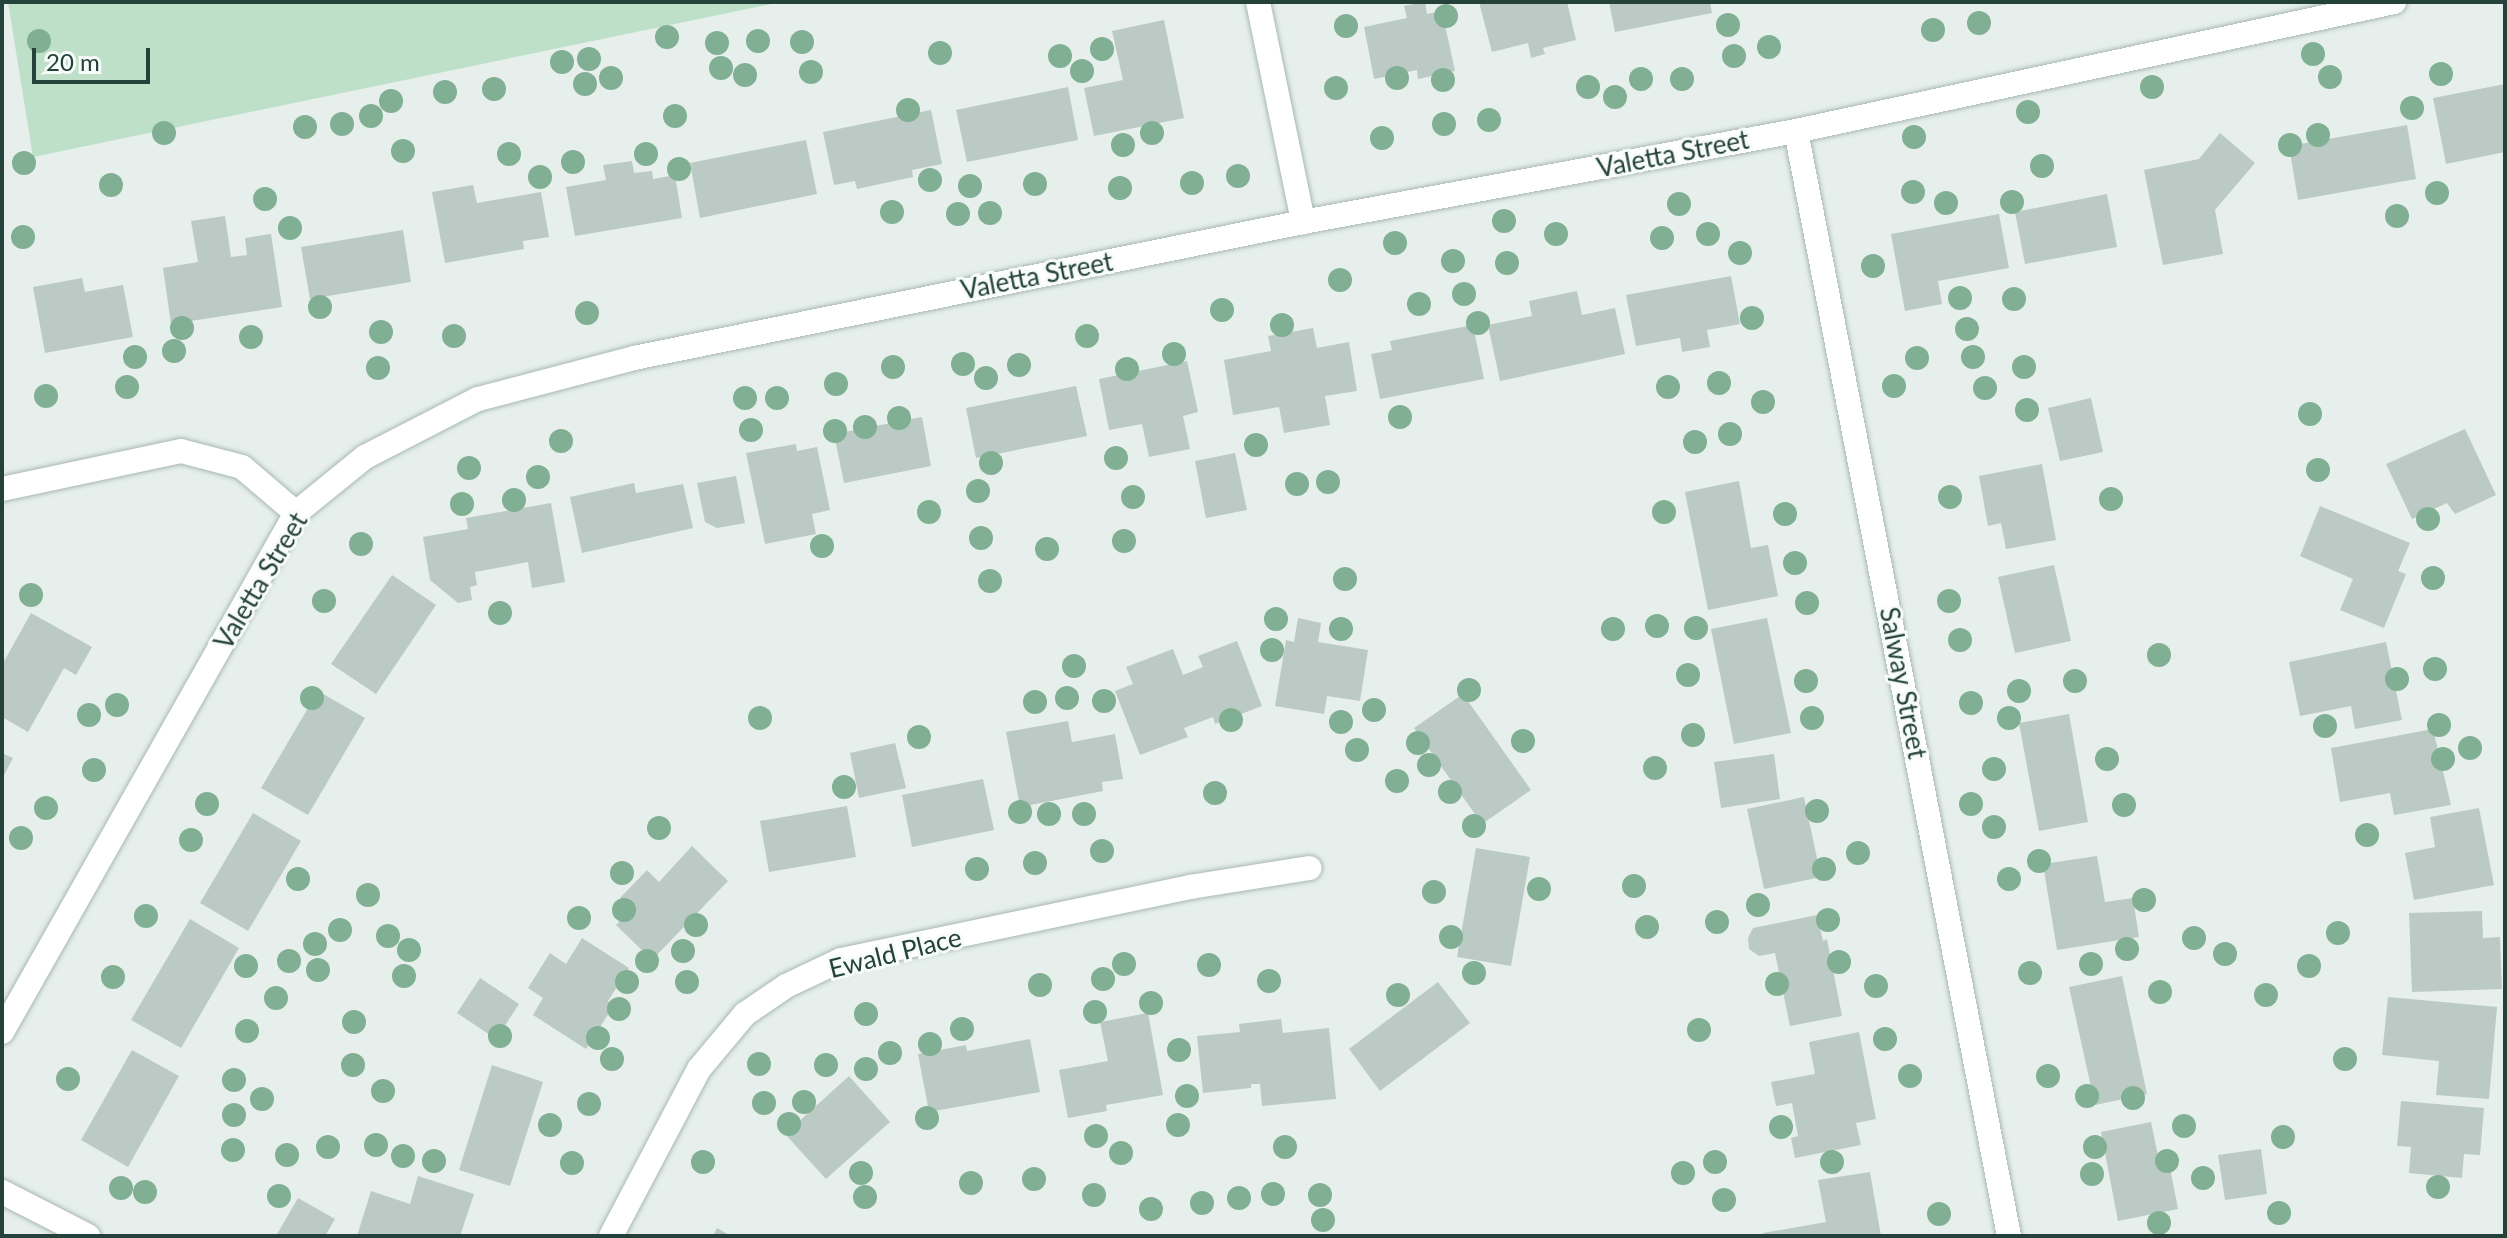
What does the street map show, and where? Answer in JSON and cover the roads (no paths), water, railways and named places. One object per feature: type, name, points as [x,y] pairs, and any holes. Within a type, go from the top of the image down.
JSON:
[{"type":"street","points":[[1258,2],[1303,222]]},
{"type":"street","name":"Valetta Street","points":[[2,1032],[296,513],[365,457],[478,399],[634,358],[1303,222],[1796,131],[2394,2]]},
{"type":"street","name":"Salway Street","points":[[1796,131],[2009,1236]]},
{"type":"street","points":[[2,489],[181,451],[242,467],[296,513]]},
{"type":"street","name":"Ewald Place","points":[[611,1236],[699,1069],[745,1014],[786,986],[841,960],[1190,887],[1310,868]]},
{"type":"street","points":[[2,1192],[88,1236]]}]
